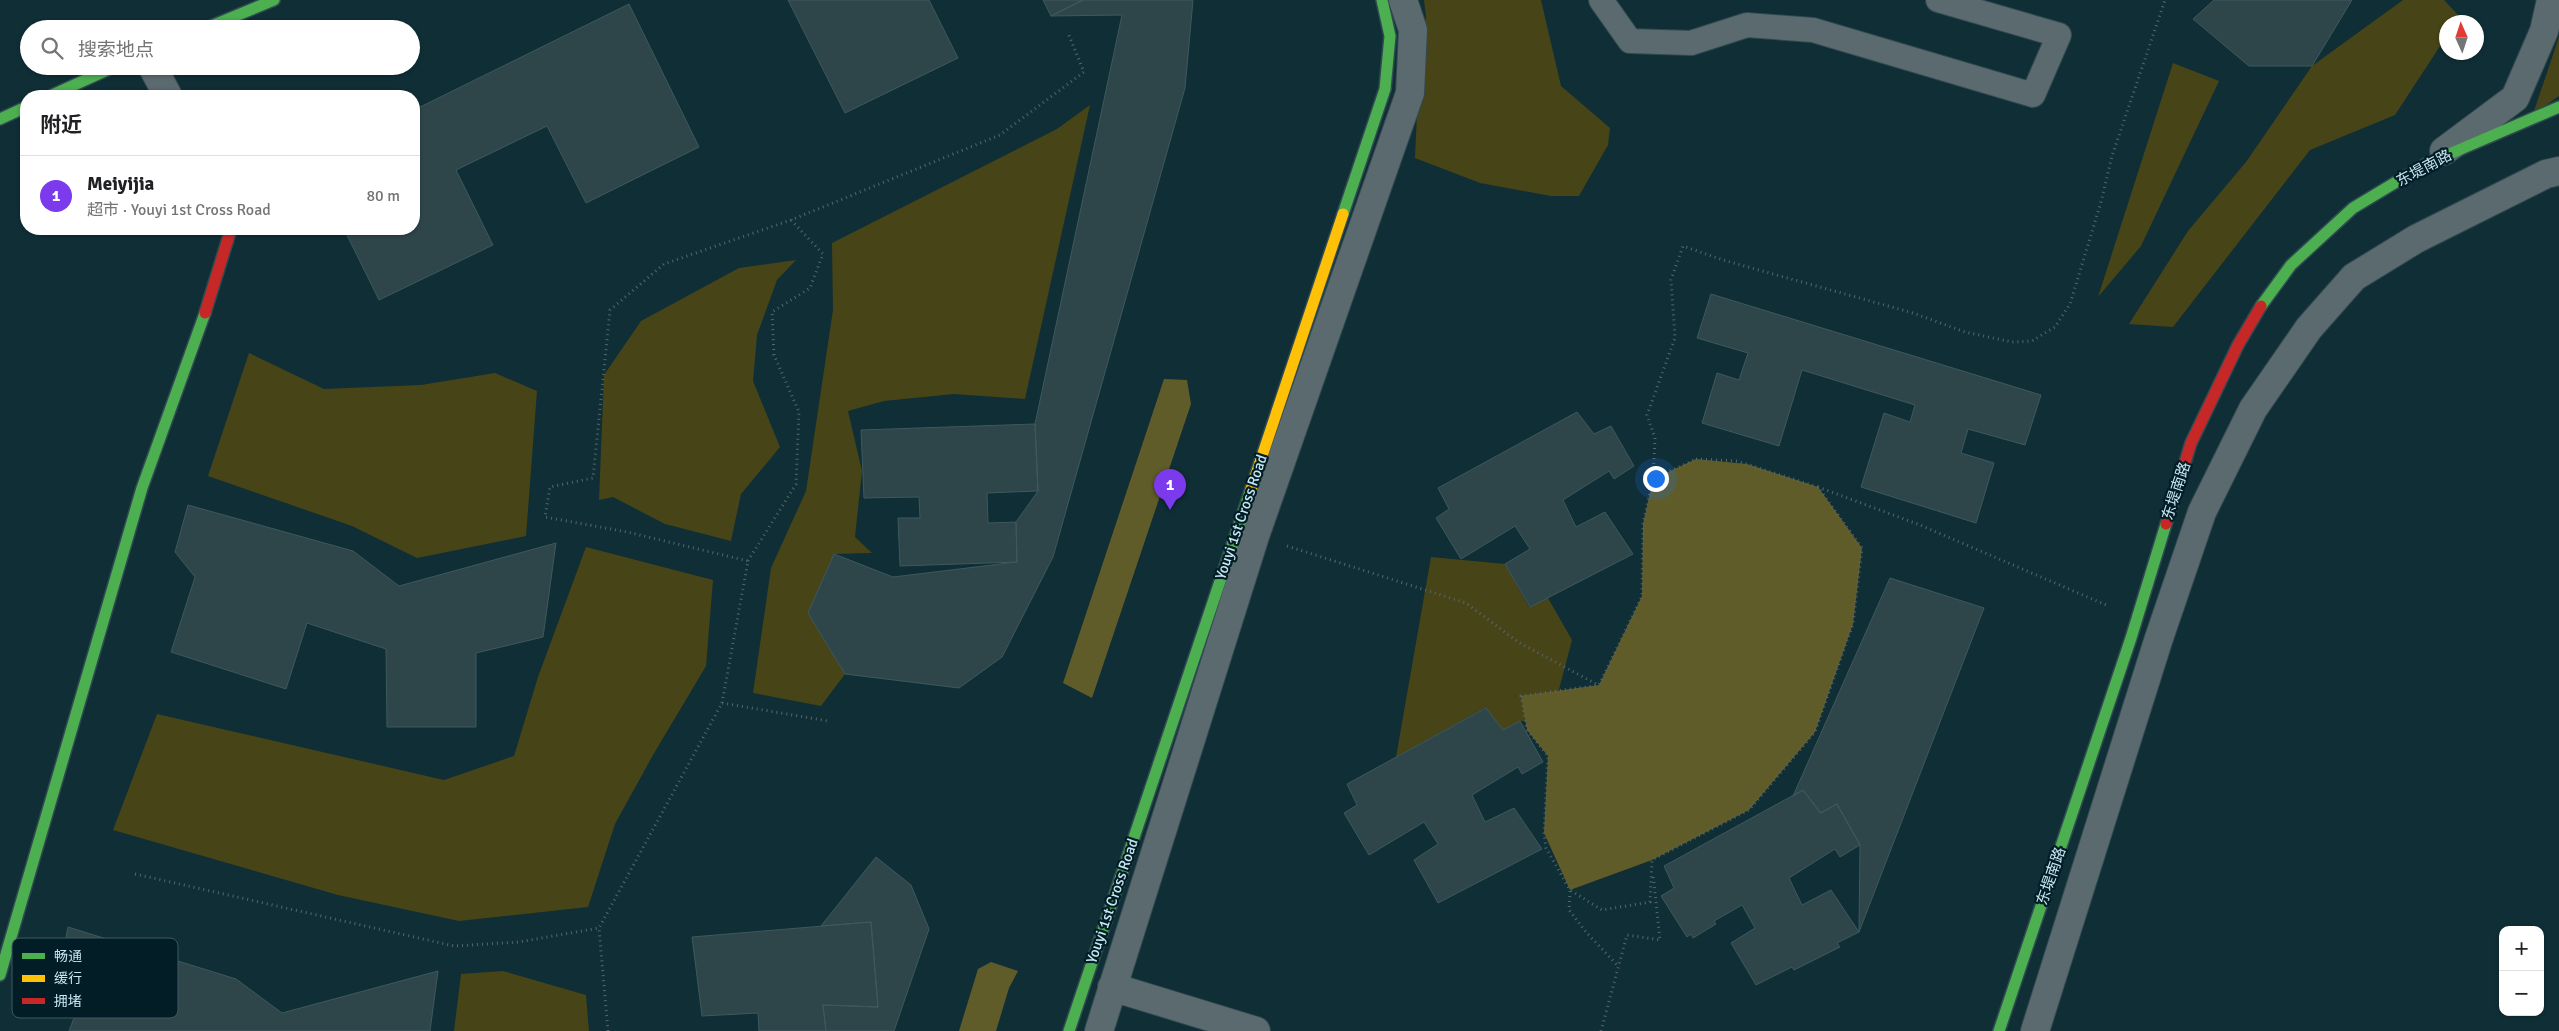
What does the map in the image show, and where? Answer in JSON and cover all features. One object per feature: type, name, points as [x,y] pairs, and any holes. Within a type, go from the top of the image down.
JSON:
[{"type":"street","points":[[226,20],[274,0]]},
{"type":"street","name":"Youyi 1st Cross Road","points":[[1069,1031],[1385,89],[1390,36],[1382,0]]},
{"type":"street","name":"Youyi 1st Cross Road","points":[[1099,1031],[1256,536],[1410,93],[1412,30],[1403,0]]},
{"type":"street","points":[[2426,164],[2515,98],[2544,31],[2551,0]]},
{"type":"street","points":[[63,90],[96,75]]},
{"type":"street","points":[[157,75],[165,90]]},
{"type":"street","name":"东堤南路","points":[[1999,1031],[2131,638],[2135,618],[2191,443],[2238,345],[2261,306],[2291,265],[2353,208],[2426,164],[2559,107]]},
{"type":"street","points":[[0,119],[20,110]]},
{"type":"street","name":"东堤南路","points":[[2035,1031],[2158,641],[2202,512],[2253,409],[2309,328],[2354,277],[2416,239],[2555,176]]},
{"type":"street","points":[[0,975],[142,488],[217,279],[230,235]]},
{"type":"street","points":[[1112,988],[1256,1031]]},
{"type":"lane","points":[[1601,0],[1630,41],[1691,43],[1747,25],[1813,30],[2033,95],[2059,35],[1938,0]]},
{"type":"path","points":[[1599,685],[1642,596],[1643,524],[1653,478],[1655,438],[1647,415],[1675,338],[1671,280],[1683,246],[1723,260],[1912,313],[1965,332],[2012,342],[2032,341],[2056,327],[2070,304],[2101,202],[2112,156],[2165,0]]},
{"type":"path","points":[[748,561],[627,532],[545,517],[550,486],[593,478],[610,310],[664,264],[791,220],[1000,135],[1084,72],[1068,33]]},
{"type":"path","points":[[608,1031],[599,928],[722,703],[748,561],[796,484],[799,412],[774,355],[772,312],[810,288],[823,254],[791,220]]},
{"type":"path","points":[[1653,478],[1696,459],[1737,461],[1818,487],[1920,525],[2135,618]]},
{"type":"path","points":[[1652,860],[1749,810],[1815,732],[1853,624],[1862,548],[1818,487]]},
{"type":"path","points":[[1256,536],[1466,603],[1518,642],[1599,685]]},
{"type":"path","points":[[1599,685],[1521,696],[1527,730],[1548,756],[1544,833],[1546,848],[1570,890],[1602,910],[1650,902],[1652,860]]},
{"type":"path","points":[[722,703],[828,721]]},
{"type":"path","points":[[1601,1031],[1627,935],[1660,940],[1652,860]]},
{"type":"path","points":[[135,874],[454,946],[520,942],[599,928]]},
{"type":"path","points":[[1570,890],[1569,910],[1586,932],[1618,966]]},
{"type":"shaded area","points":[[1424,0],[1541,0],[1561,86],[1610,128],[1608,145],[1579,196],[1551,196],[1480,183],[1415,158],[1419,67],[1426,17]]},
{"type":"shaded area","points":[[2403,0],[2444,0],[2458,15],[2439,15],[2439,48],[2395,115],[2310,150],[2173,327],[2129,324],[2188,231],[2246,162],[2312,66]]},
{"type":"shaded area","points":[[2559,37],[2559,96],[2533,114]]},
{"type":"shaded area","points":[[2173,63],[2219,81],[2141,246],[2098,297]]},
{"type":"shaded area","points":[[1090,105],[1025,399],[954,394],[884,401],[848,411],[862,471],[855,537],[872,553],[834,554],[808,613],[845,674],[821,706],[753,693],[771,568],[806,491],[833,310],[832,243],[1057,129]]},
{"type":"shaded area","points":[[796,260],[777,280],[757,335],[753,381],[780,447],[741,494],[731,541],[665,524],[613,497],[599,500],[604,375],[641,321],[739,268]]},
{"type":"shaded area","points":[[249,353],[324,389],[421,385],[495,373],[537,391],[526,536],[417,558],[352,526],[208,476]]},
{"type":"shaded area","points":[[1164,379],[1187,380],[1191,404],[1092,698],[1063,683]]},
{"type":"shaded area","points":[[1696,459],[1747,464],[1818,487],[1862,548],[1853,624],[1815,732],[1749,810],[1652,860],[1570,890],[1544,833],[1548,756],[1527,730],[1521,696],[1599,685],[1642,596],[1643,524],[1653,479]]},
{"type":"shaded area","points":[[586,547],[713,580],[706,666],[653,755],[615,824],[588,907],[459,921],[338,895],[113,830],[157,714],[444,780],[514,756],[538,677]]},
{"type":"shaded area","points":[[1431,557],[1505,564],[1529,607],[1548,598],[1572,640],[1551,720],[1520,721],[1503,730],[1485,708],[1396,757]]},
{"type":"shaded area","points":[[991,962],[1018,971],[1009,988],[996,1031],[959,1031],[978,969]]},
{"type":"shaded area","points":[[503,971],[586,995],[589,1031],[454,1031],[461,974]]},
{"type":"building","points":[[788,0],[929,0],[958,58],[845,113]]},
{"type":"building","points":[[1043,0],[1083,0],[1051,16]]},
{"type":"building","points":[[1083,0],[1193,0],[1185,88],[1053,557],[1002,657],[959,688],[845,674],[808,613],[834,554],[893,577],[1017,562],[1016,522],[1038,491],[1035,424],[1122,15],[1051,16]]},
{"type":"building","points":[[2214,0],[2352,0],[2312,66],[2249,66],[2193,19]]},
{"type":"building","points":[[629,4],[699,147],[586,203],[547,126],[456,170],[493,245],[379,300],[347,235],[420,235],[420,107]]},
{"type":"building","points":[[1711,294],[2041,395],[2025,445],[1968,429],[1961,453],[1994,463],[1976,523],[1861,487],[1884,413],[1910,422],[1915,405],[1802,370],[1779,446],[1702,423],[1717,373],[1739,380],[1748,353],[1697,338]]},
{"type":"building","points":[[1577,412],[1594,434],[1611,426],[1634,466],[1614,479],[1609,471],[1563,500],[1576,527],[1605,512],[1633,554],[1530,607],[1505,564],[1530,549],[1515,526],[1461,559],[1436,518],[1449,509],[1438,488]]},
{"type":"building","points":[[1035,424],[1038,491],[987,493],[988,523],[1016,522],[1017,562],[900,566],[898,518],[920,518],[919,497],[864,498],[861,430]]},
{"type":"building","points":[[188,505],[353,551],[399,586],[556,543],[543,637],[476,653],[476,727],[387,727],[386,649],[307,623],[286,689],[171,652],[195,577],[175,552]]},
{"type":"building","points":[[1890,578],[1984,608],[1859,932],[1860,845],[1837,804],[1821,813],[1803,790],[1793,796]]},
{"type":"building","points":[[1486,708],[1503,730],[1520,721],[1543,762],[1522,774],[1518,767],[1472,795],[1485,822],[1514,808],[1542,849],[1438,903],[1414,860],[1438,844],[1424,822],[1369,855],[1344,813],[1357,805],[1347,784]]},
{"type":"building","points":[[1803,790],[1820,813],[1837,804],[1860,845],[1840,857],[1835,849],[1789,878],[1802,905],[1831,890],[1859,932],[1837,943],[1840,947],[1794,970],[1792,967],[1756,985],[1731,943],[1755,928],[1742,905],[1714,921],[1716,924],[1693,938],[1691,934],[1687,937],[1661,896],[1674,888],[1664,866]]},
{"type":"building","points":[[876,857],[911,885],[929,929],[894,1031],[826,1031],[823,1005],[878,1007],[871,922],[821,926]]},
{"type":"building","points":[[871,922],[878,1007],[823,1005],[826,1031],[759,1031],[758,1013],[702,1016],[692,937]]},
{"type":"building","points":[[68,927],[104,938],[66,938]]},
{"type":"building","points":[[178,961],[236,979],[282,1013],[438,971],[430,1031],[69,1031],[74,1018],[178,1018]]},
{"type":"traffic: fast","points":[[226,20],[274,0]]},
{"type":"traffic: fast","points":[[1343,214],[1385,89],[1390,36],[1382,0]]},
{"type":"traffic: fast","points":[[63,90],[96,75]]},
{"type":"traffic: fast","points":[[2261,306],[2291,265],[2353,208],[2426,164],[2559,107]]},
{"type":"traffic: fast","points":[[0,119],[20,110]]},
{"type":"traffic: fast","points":[[0,975],[142,488],[205,313]]},
{"type":"traffic: fast","points":[[1069,1031],[1251,489]]},
{"type":"traffic: fast","points":[[1999,1031],[2131,638],[2166,524]]},
{"type":"traffic: slow","points":[[1251,489],[1343,214]]},
{"type":"traffic: jam","points":[[205,313],[229,235]]},
{"type":"traffic: jam","points":[[2166,524],[2191,443],[2238,345],[2261,306]]},
{"type":"place","name":"Meiyijia","points":[[1170,510]]}]
